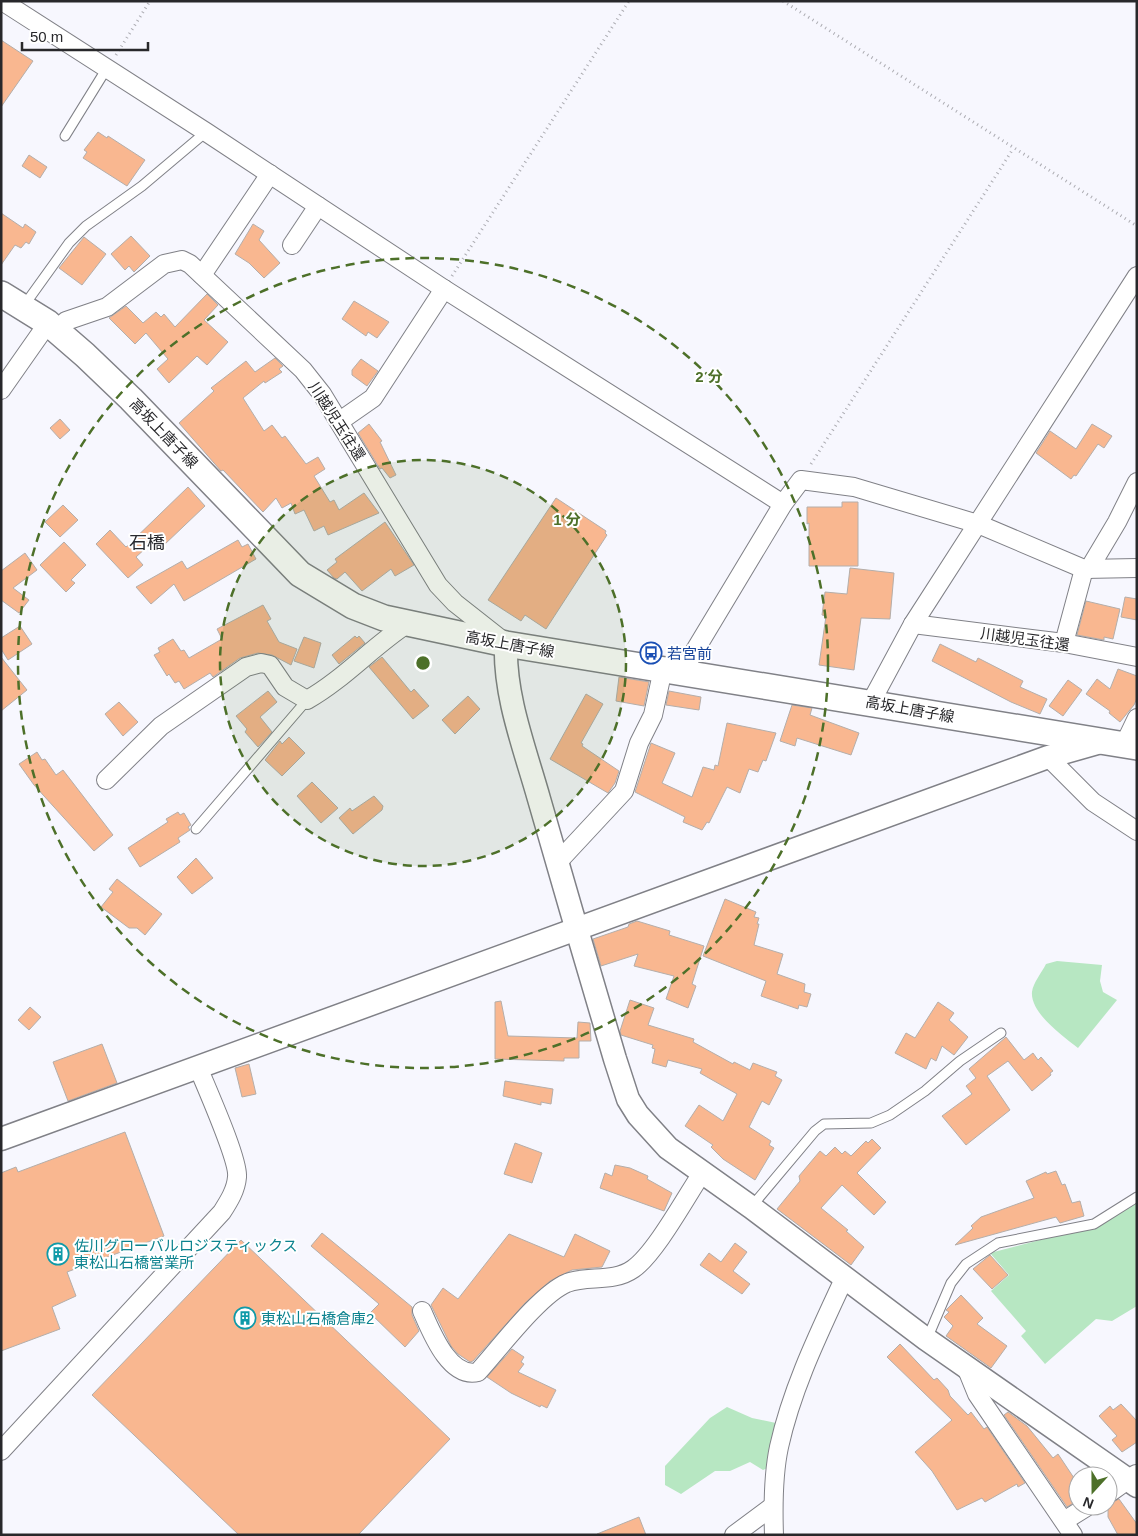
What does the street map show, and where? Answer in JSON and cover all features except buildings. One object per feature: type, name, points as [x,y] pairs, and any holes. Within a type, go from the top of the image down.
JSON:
[{"type":"main road","name":"高坂上唐子線","points":[[8,301],[52,327],[131,399],[300,574],[353,606],[407,624],[506,644],[871,702],[1121,745]]},
{"type":"street","points":[[2,1],[206,132],[444,289],[783,504]]},
{"type":"street","points":[[202,275],[270,174]]},
{"type":"street","points":[[292,245],[318,206]]},
{"type":"street","name":"川越児玉往還","points":[[52,327],[107,307],[155,270],[170,261],[182,260],[190,264],[303,370],[340,421],[438,585],[454,603],[506,644]]},
{"type":"street","points":[[871,702],[913,624],[1137,276]]},
{"type":"street","points":[[340,421],[373,398],[444,289]]},
{"type":"street","points":[[1,390],[52,327]]},
{"type":"street","points":[[557,863],[624,791],[639,743],[673,671],[783,504],[801,480],[854,487],[978,524],[1086,569],[1137,568]]},
{"type":"street","points":[[1064,643],[1086,569],[1117,522],[1137,482]]},
{"type":"street","points":[[106,780],[161,726],[246,667],[261,663],[270,665],[285,687],[308,700],[341,677],[407,624]]},
{"type":"street","name":"川越児玉往還","points":[[913,624],[1064,643],[1137,656]]},
{"type":"street","points":[[506,644],[505,667],[509,690],[557,863],[628,1099],[638,1115],[668,1148],[751,1207],[926,1340],[1134,1480],[1118,1489]]},
{"type":"street","points":[[1,1139],[1048,757],[1121,745],[1137,718]]},
{"type":"street","points":[[1048,757],[1093,802],[1137,830]]},
{"type":"street","points":[[1,1451],[222,1212],[231,1198],[236,1186],[237,1168],[198,1067]]},
{"type":"street","points":[[422,1311],[432,1336],[447,1357],[472,1373],[478,1372],[538,1306],[565,1284],[576,1280],[606,1279],[633,1270],[647,1257],[702,1173]]},
{"type":"street","points":[[774,1535],[773,1506],[779,1448],[792,1401],[810,1353],[844,1279]]},
{"type":"street","points":[[966,1367],[977,1394],[1068,1528],[1079,1516]]},
{"type":"street","points":[[734,1535],[773,1506]]},
{"type":"lane","points":[[65,136],[107,68]]},
{"type":"lane","points":[[8,301],[86,226],[142,186],[206,132]]},
{"type":"lane","points":[[196,829],[308,700]]},
{"type":"lane","points":[[751,1207],[824,1124],[871,1123],[890,1115],[926,1091],[960,1061],[1000,1033]]},
{"type":"lane","points":[[926,1340],[950,1284],[966,1264],[998,1243],[1094,1224],[1137,1197]]},
{"type":"path","points":[[107,68],[150,1]]},
{"type":"path","points":[[444,289],[629,1]]},
{"type":"path","points":[[783,1],[1013,149],[1137,226]]},
{"type":"path","points":[[801,480],[1013,149]]},
{"type":"green space","points":[[1057,961],[1102,965],[1100,981],[1103,992],[1117,1000],[1078,1048],[1056,1031],[1036,1008],[1033,1000],[1033,989],[1046,964]]},
{"type":"green space","points":[[1137,1201],[1137,1306],[1112,1321],[1096,1319],[1045,1364],[1021,1336],[1026,1331],[991,1291],[1009,1275],[990,1253],[1098,1225]]},
{"type":"green space","points":[[727,1407],[752,1418],[776,1423],[772,1466],[763,1470],[750,1462],[730,1471],[715,1471],[681,1494],[665,1485],[665,1466],[710,1418]]},
{"type":"place","name":"若宮前","points":[[651,653]]},
{"type":"place","name":"佐川グローバルロジスティックス 東松山石橋営業所","points":[[58,1254]]},
{"type":"place","name":"東松山石橋倉庫2","points":[[245,1318]]},
{"type":"district","name":"石橋","points":[[147,543]]}]
